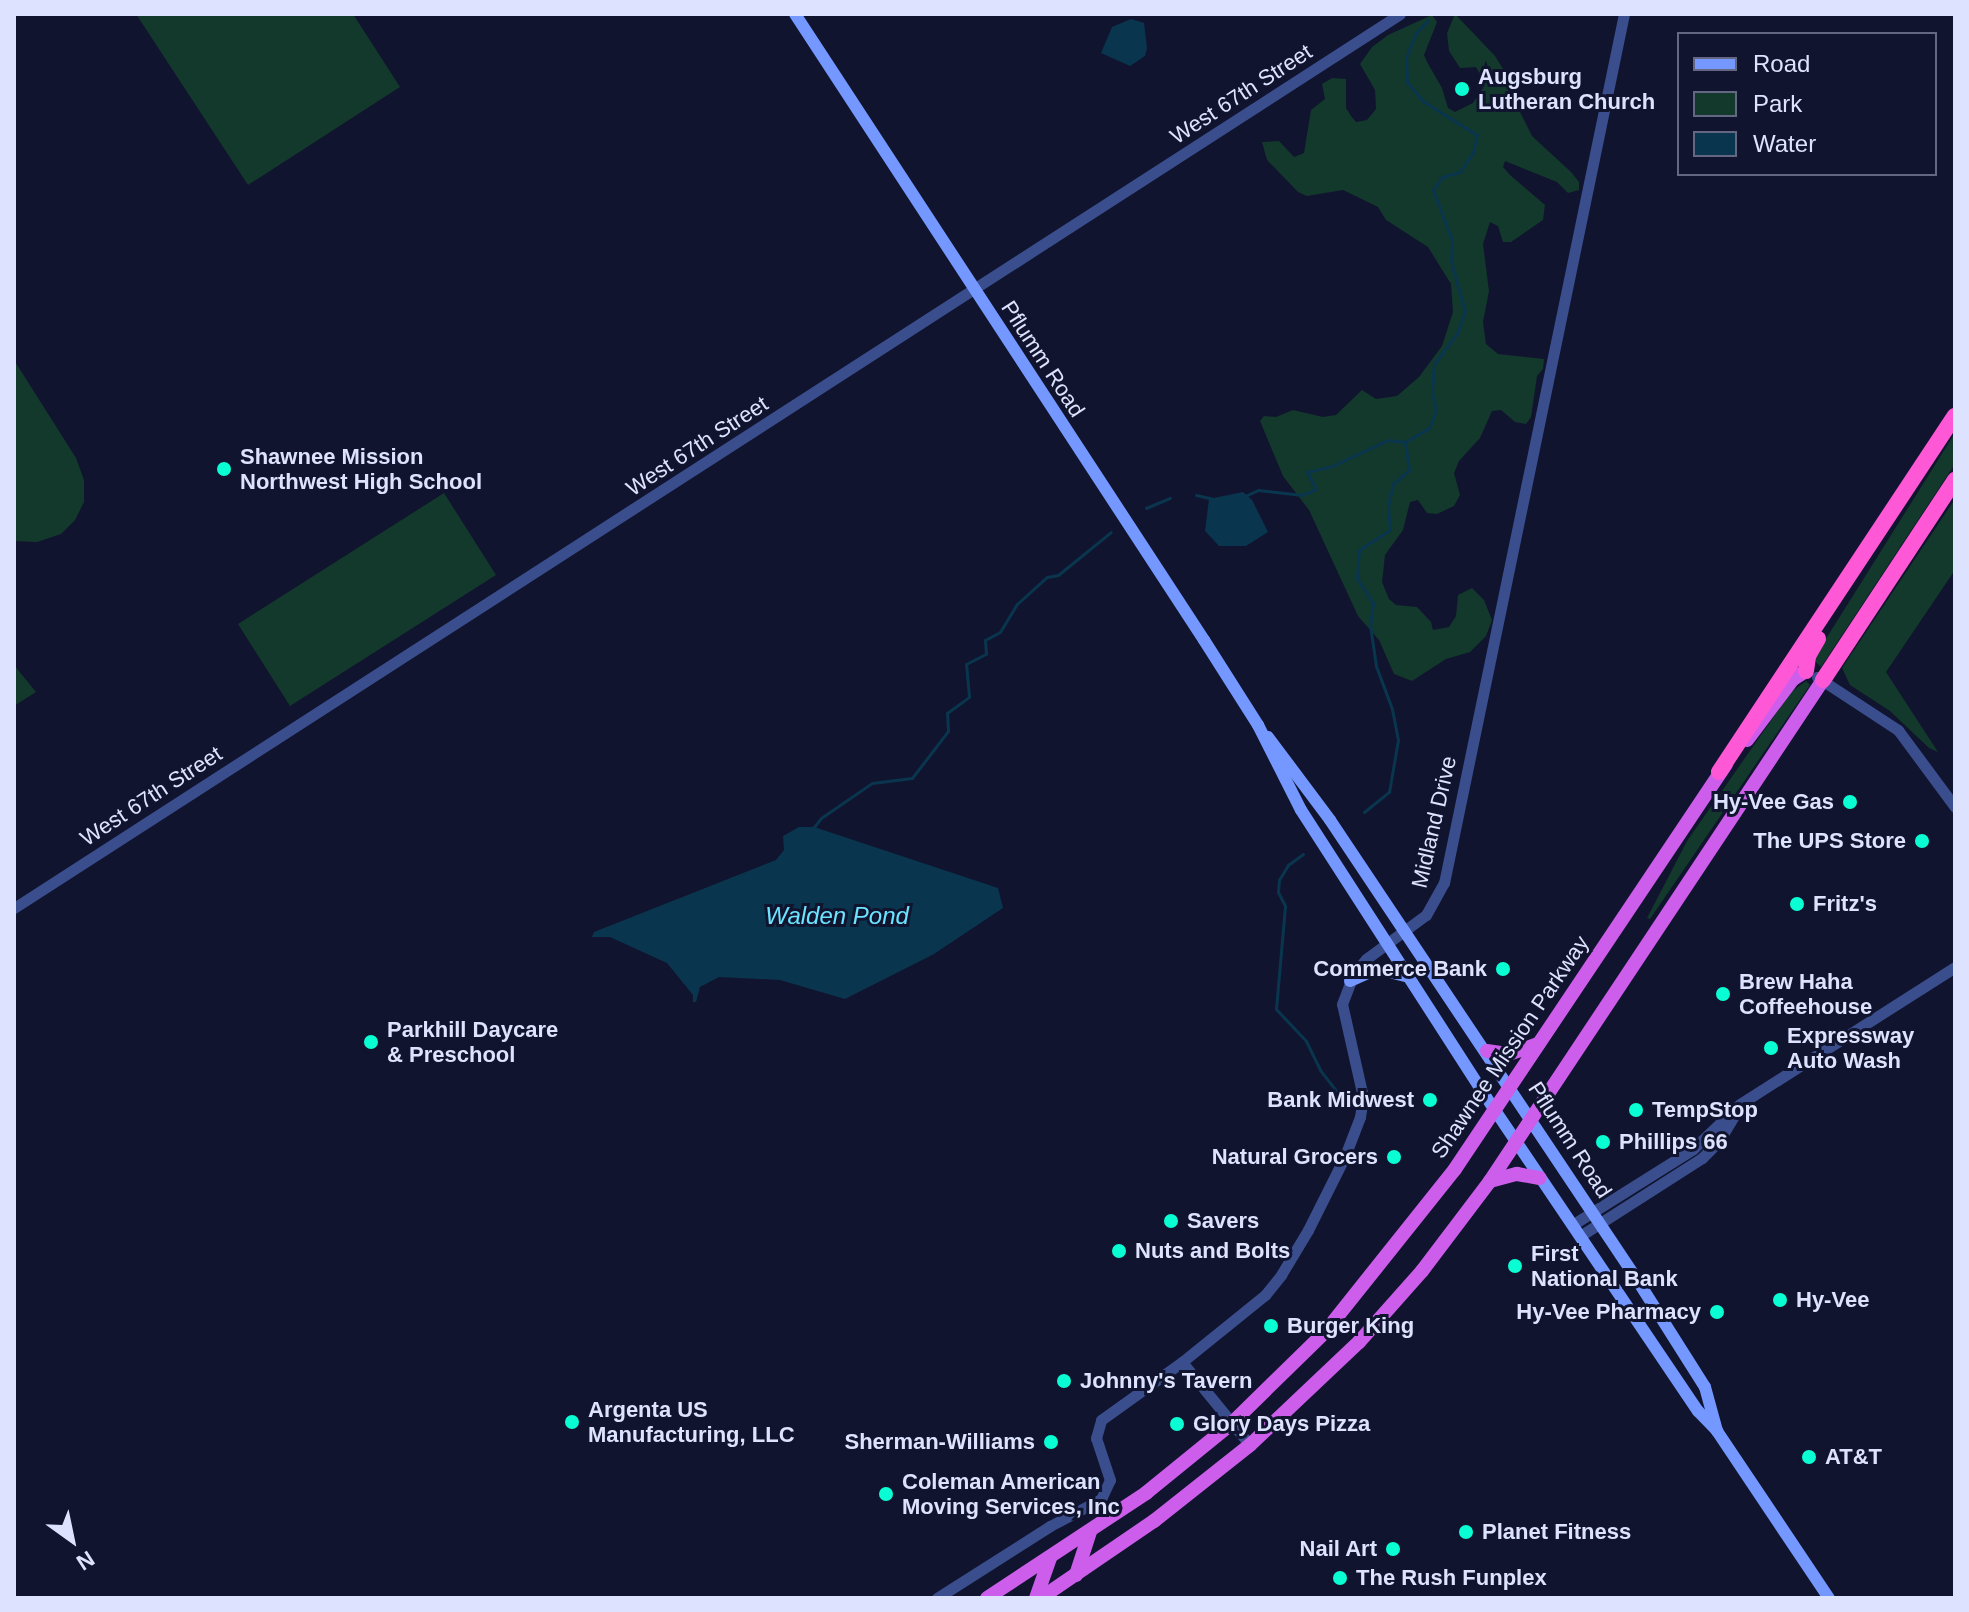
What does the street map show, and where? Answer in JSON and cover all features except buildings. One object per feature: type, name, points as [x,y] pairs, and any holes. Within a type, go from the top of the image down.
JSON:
[{"type":"highway","name":"Shawnee Mission Parkway","points":[[987,1598],[1146,1493],[1231,1424],[1325,1332],[1356,1296],[1423,1212],[1495,1110],[1955,416]]},
{"type":"highway","points":[[1039,1598],[1154,1521],[1250,1445],[1386,1313],[1490,1181],[1955,480]]},
{"type":"highway","points":[[1719,772],[1766,718],[1793,679],[1806,671],[1808,656],[1871,543]]},
{"type":"highway","points":[[1487,1051],[1509,1054],[1538,1044]]},
{"type":"highway","points":[[1490,1181],[1517,1174],[1540,1178]]},
{"type":"highway","points":[[1076,1575],[1090,1532]]},
{"type":"highway","points":[[1039,1598],[1050,1558]]},
{"type":"main road","name":"Pflumm Road","points":[[795,14],[1258,725],[1294,769],[1532,1117],[1705,1387],[1717,1431]]},
{"type":"main road","name":"Pflumm Road","points":[[1258,725],[1301,810],[1495,1110],[1698,1411],[1717,1431],[1829,1598]]},
{"type":"main road","points":[[1350,981],[1377,969],[1411,978]]},
{"type":"street","name":"West 67th Street","points":[[14,908],[1400,14]]},
{"type":"street","name":"Midland Drive","points":[[1350,981],[1366,959],[1426,915],[1444,883],[1624,14]]},
{"type":"street","points":[[1806,671],[1898,730],[1955,807]]},
{"type":"street","points":[[1576,1231],[1702,1158],[1719,1141],[1740,1104],[1955,967]]},
{"type":"street","points":[[937,1598],[1050,1526],[1101,1499],[1110,1480],[1096,1438],[1101,1420],[1182,1362],[1265,1295],[1281,1275],[1345,1156],[1360,1117],[1363,1097],[1361,1077],[1344,1022],[1342,1004],[1350,981]]},
{"type":"street","points":[[1182,1362],[1250,1445]]},
{"type":"green space","points":[[136,14],[353,14],[400,87],[248,185]]},
{"type":"green space","points":[[1455,14],[1495,56],[1518,93],[1520,112],[1532,136],[1571,172],[1579,182],[1579,190],[1568,193],[1557,182],[1505,161],[1503,167],[1510,175],[1545,205],[1543,220],[1511,242],[1503,242],[1498,226],[1490,222],[1483,244],[1489,291],[1483,322],[1486,344],[1498,354],[1544,359],[1543,369],[1537,376],[1531,417],[1526,424],[1515,422],[1501,410],[1492,411],[1480,438],[1459,461],[1454,473],[1460,495],[1454,506],[1437,514],[1427,513],[1418,500],[1410,502],[1403,530],[1385,555],[1382,582],[1389,599],[1396,605],[1417,607],[1431,622],[1433,630],[1449,627],[1456,616],[1458,595],[1472,588],[1484,600],[1492,620],[1486,636],[1470,652],[1446,659],[1412,681],[1394,674],[1379,640],[1358,616],[1309,510],[1283,476],[1260,421],[1264,416],[1276,417],[1293,410],[1323,417],[1336,415],[1362,390],[1376,399],[1397,396],[1419,377],[1442,346],[1453,312],[1451,284],[1428,247],[1386,220],[1378,207],[1343,190],[1307,196],[1298,192],[1267,160],[1262,142],[1279,141],[1294,157],[1304,153],[1311,110],[1325,99],[1322,84],[1332,78],[1346,79],[1346,108],[1356,122],[1367,120],[1376,109],[1375,90],[1360,64],[1372,47],[1388,35],[1432,15],[1437,22],[1424,55],[1442,88],[1448,108],[1455,112],[1473,103],[1483,88],[1481,76],[1476,67],[1460,68],[1449,51],[1447,33]]},
{"type":"green space","points":[[14,360],[76,458],[84,480],[84,502],[75,520],[61,534],[37,542],[14,541]]},
{"type":"green space","points":[[1955,433],[1955,464],[1821,667],[1815,661],[1817,653]]},
{"type":"green space","points":[[444,493],[496,575],[290,706],[238,624]]},
{"type":"green space","points":[[1955,499],[1955,570],[1886,672],[1938,752],[1929,748],[1890,711],[1850,685],[1842,668]]},
{"type":"green space","points":[[14,665],[36,692],[14,706]]},
{"type":"green space","points":[[1806,681],[1810,685],[1650,919],[1647,918],[1687,841],[1791,692]]},
{"type":"water","points":[[1131,19],[1144,23],[1147,48],[1145,56],[1130,66],[1101,53],[1112,27]]},
{"type":"water","points":[[1243,492],[1252,500],[1268,532],[1246,546],[1219,546],[1205,531],[1209,499]]},
{"type":"water","name":"Walden Pond","points":[[799,827],[814,827],[998,888],[1003,908],[934,954],[845,999],[780,980],[719,977],[700,987],[696,1002],[693,1002],[693,995],[667,963],[610,937],[592,937],[594,932],[776,860],[784,850],[783,836]]},
{"type":"waterway","points":[[1247,495],[1258,490],[1302,495],[1316,489],[1307,472],[1332,466],[1388,440],[1405,442],[1429,428],[1436,411],[1432,392],[1434,364],[1457,334],[1465,311],[1451,262],[1452,240],[1433,190],[1442,177],[1460,172],[1473,152],[1477,135],[1423,101],[1407,82],[1406,58],[1415,34],[1428,20]]},
{"type":"waterway","points":[[1364,812],[1389,792],[1398,740],[1392,709],[1376,666],[1370,625],[1373,603],[1357,578],[1359,550],[1390,530],[1388,507],[1393,484],[1409,470],[1405,442]]},
{"type":"waterway","points":[[1196,495],[1213,499]]},
{"type":"waterway","points":[[1146,508],[1170,498]]},
{"type":"waterway","points":[[814,827],[821,818],[872,783],[912,778],[948,731],[947,713],[969,697],[966,664],[986,654],[985,640],[1000,632],[1017,604],[1047,577],[1058,575],[1111,532]]},
{"type":"waterway","points":[[1303,854],[1288,865],[1279,880],[1278,892],[1285,906],[1276,1009],[1306,1041],[1320,1070],[1337,1092]]},
{"type":"place","name":"Augsburg Lutheran Church","points":[[1462,89]]},
{"type":"place","name":"Shawnee Mission Northwest High School","points":[[224,469]]},
{"type":"place","name":"Hy-Vee Gas","points":[[1850,802]]},
{"type":"place","name":"The UPS Store","points":[[1922,841]]},
{"type":"place","name":"Fritz's","points":[[1797,904]]},
{"type":"place","name":"Commerce Bank","points":[[1503,969]]},
{"type":"place","name":"Brew Haha Coffeehouse","points":[[1723,994]]},
{"type":"place","name":"Parkhill Daycare & Preschool","points":[[371,1042]]},
{"type":"place","name":"Expressway Auto Wash","points":[[1771,1048]]},
{"type":"place","name":"Bank Midwest","points":[[1430,1100]]},
{"type":"place","name":"TempStop","points":[[1636,1110]]},
{"type":"place","name":"Phillips 66","points":[[1603,1142]]},
{"type":"place","name":"Natural Grocers","points":[[1394,1157]]},
{"type":"place","name":"Savers","points":[[1171,1221]]},
{"type":"place","name":"Nuts and Bolts","points":[[1119,1251]]},
{"type":"place","name":"First National Bank","points":[[1515,1266]]},
{"type":"place","name":"Hy-Vee","points":[[1780,1300]]},
{"type":"place","name":"Hy-Vee Pharmacy","points":[[1717,1312]]},
{"type":"place","name":"Burger King","points":[[1271,1326]]},
{"type":"place","name":"Johnny's Tavern","points":[[1064,1381]]},
{"type":"place","name":"Argenta US Manufacturing, LLC","points":[[572,1422]]},
{"type":"place","name":"Glory Days Pizza","points":[[1177,1424]]},
{"type":"place","name":"Sherman-Williams","points":[[1051,1442]]},
{"type":"place","name":"AT&T","points":[[1809,1457]]},
{"type":"place","name":"Coleman American Moving Services, Inc","points":[[886,1494]]},
{"type":"place","name":"Planet Fitness","points":[[1466,1532]]},
{"type":"place","name":"Nail Art","points":[[1393,1549]]},
{"type":"place","name":"The Rush Funplex","points":[[1340,1578]]}]
